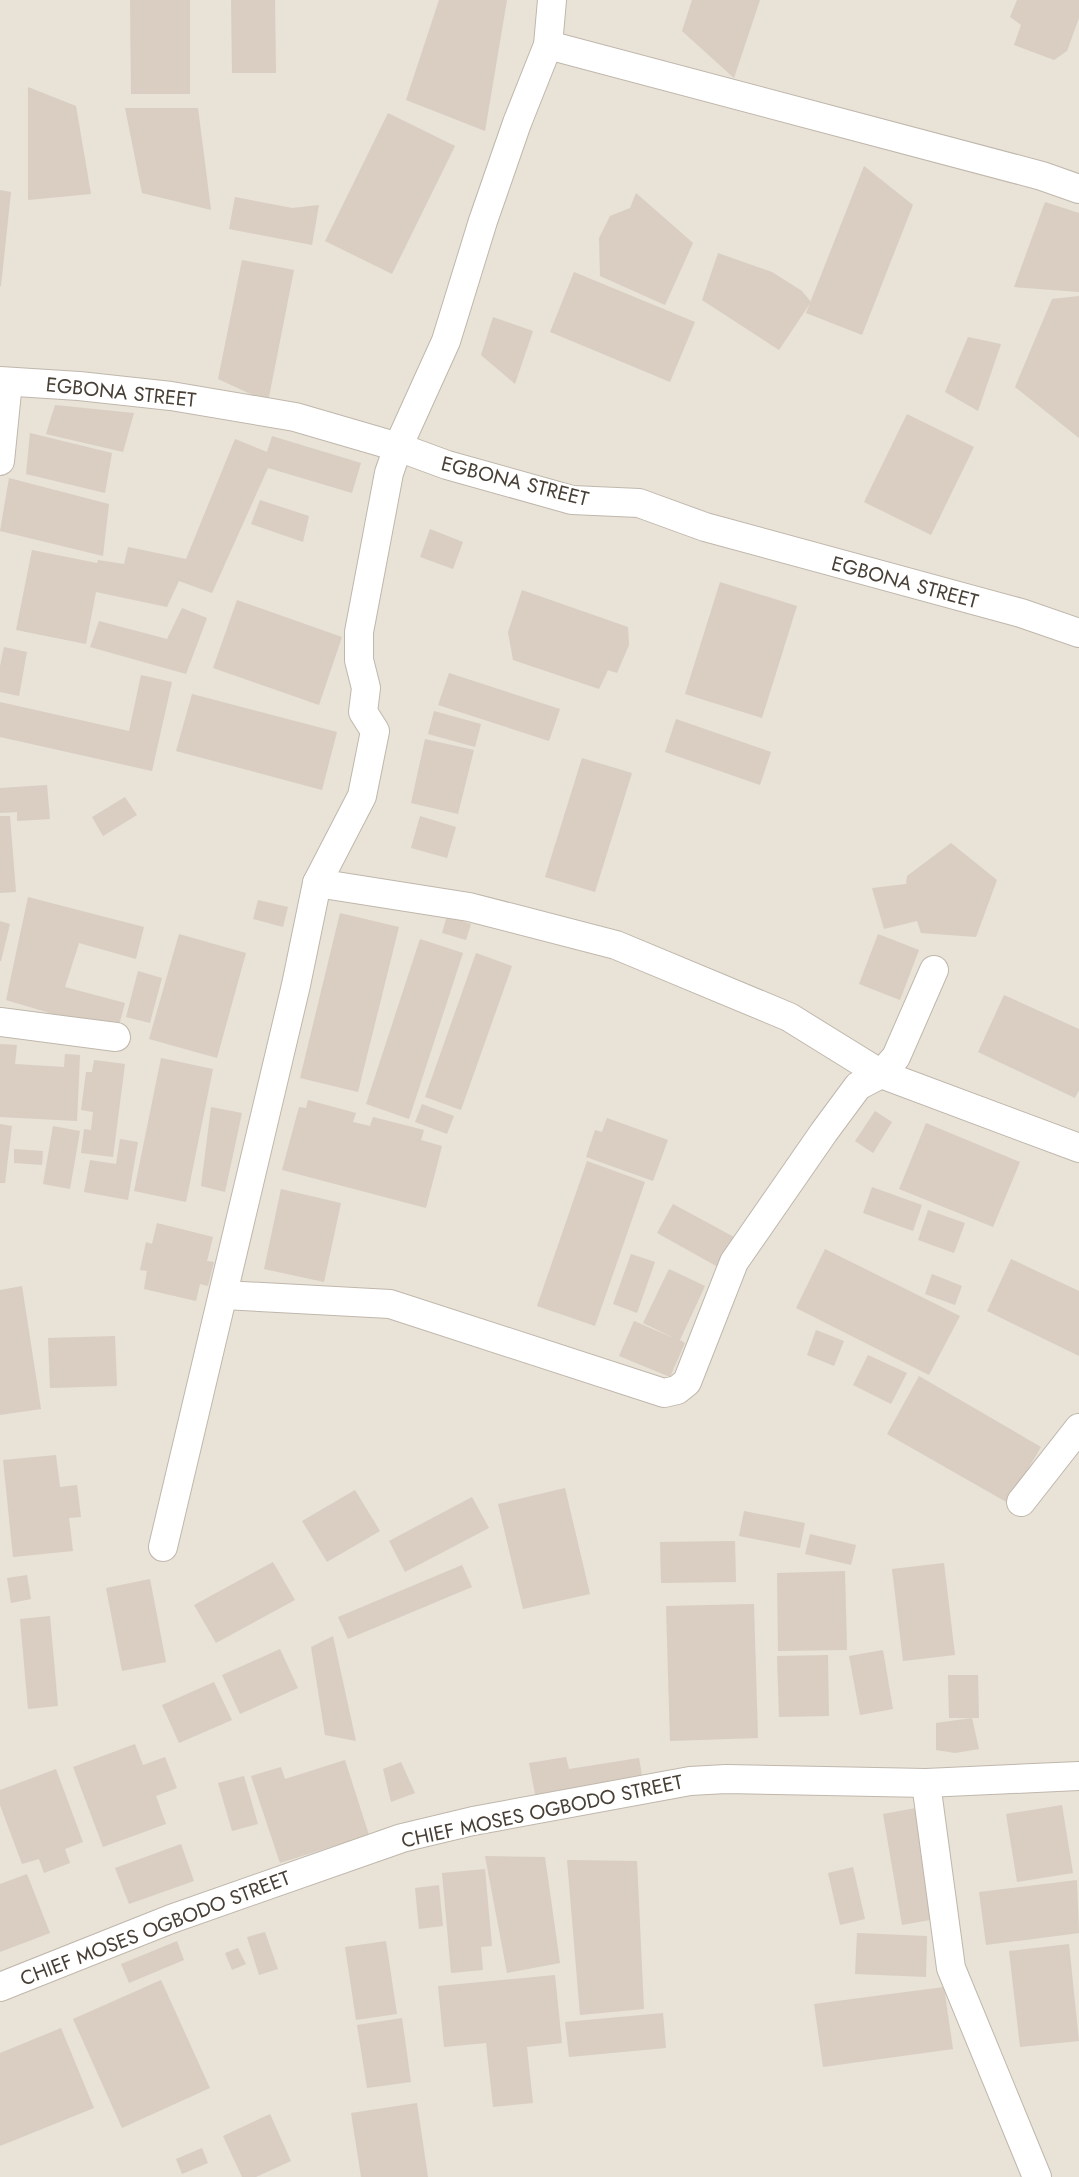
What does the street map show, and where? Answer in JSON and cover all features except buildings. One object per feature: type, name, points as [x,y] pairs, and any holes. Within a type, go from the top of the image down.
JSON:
[{"type":"street","points":[[163,1548],[296,985],[317,883],[362,796],[375,731],[363,712],[366,688],[359,660],[359,632],[389,473],[398,447],[446,341],[483,221],[517,123],[548,44],[552,0]]},
{"type":"street","points":[[548,44],[1042,176],[1079,189]]},
{"type":"street","points":[[0,461],[4,382]]},
{"type":"street","name":"EGBONA STREET","points":[[4,382],[79,386],[180,397],[295,418],[398,447],[447,465],[572,500],[639,503],[705,527],[1021,613],[1079,633]]},
{"type":"street","points":[[317,883],[469,907],[616,945],[789,1017],[881,1074],[1079,1148]]},
{"type":"street","points":[[224,1295],[390,1304],[664,1393],[677,1390],[687,1382],[734,1262],[858,1086],[881,1074],[896,1057],[934,970]]},
{"type":"street","points":[[0,1022],[116,1038]]},
{"type":"street","points":[[1021,1502],[1079,1428]]},
{"type":"street","name":"CHIEF MOSES OGBODO STREET","points":[[0,1987],[171,1919],[402,1838],[433,1830],[690,1781],[726,1779],[926,1783],[1079,1776]]},
{"type":"street","points":[[926,1783],[951,1968],[1037,2177]]},
{"type":"shaded area","points":[[0,0],[1079,0],[1079,2177],[0,2177]]}]
